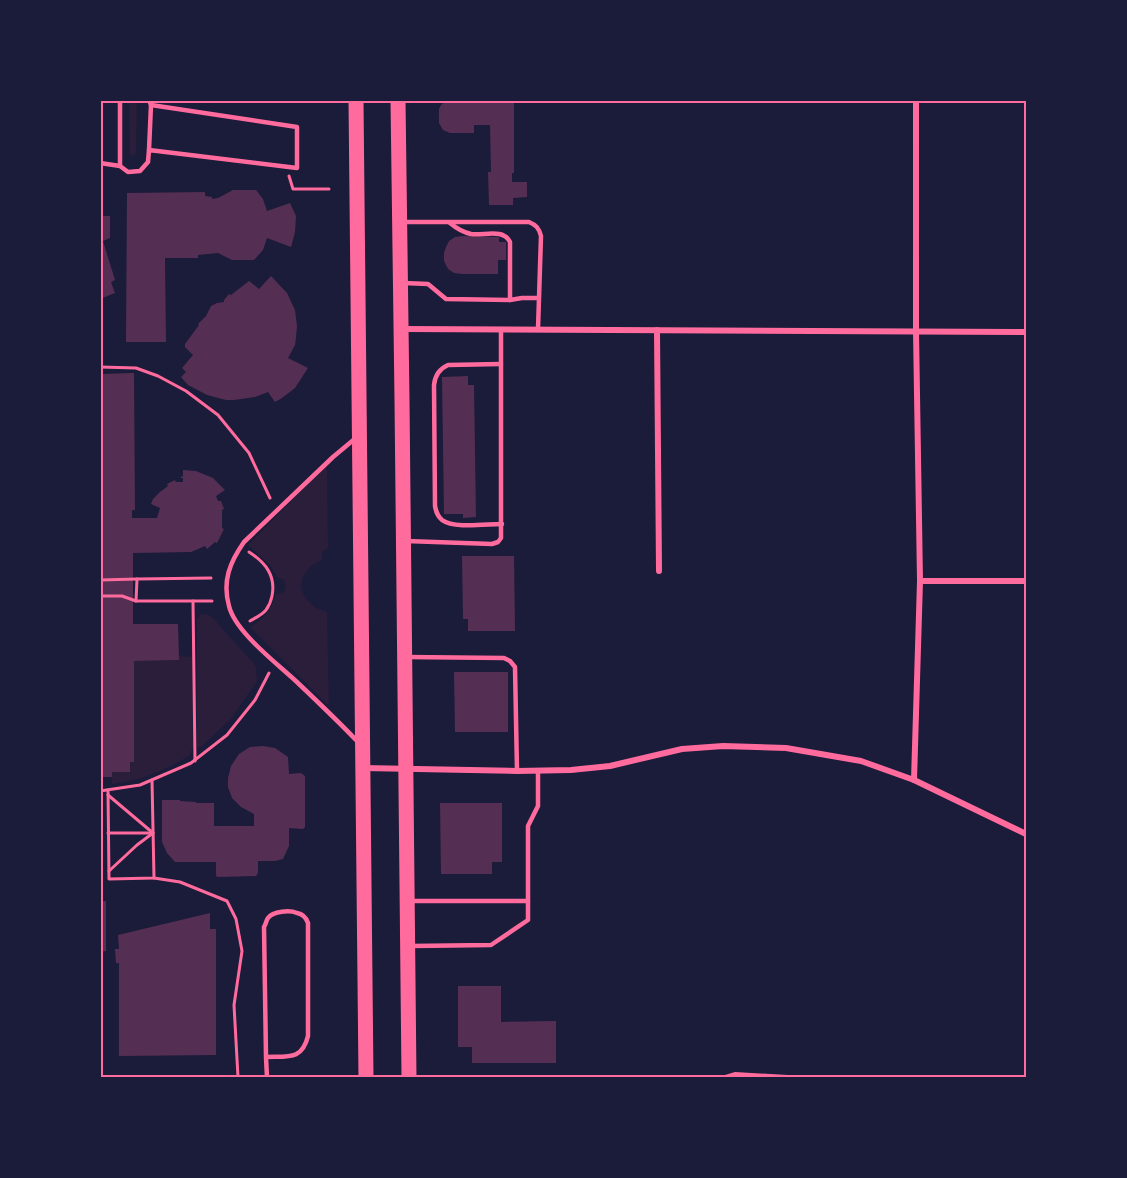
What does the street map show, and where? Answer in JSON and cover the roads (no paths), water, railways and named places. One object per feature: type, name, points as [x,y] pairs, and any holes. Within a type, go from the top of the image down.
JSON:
[{"type":"main road","points":[[356,100],[366,1077]]},
{"type":"main road","points":[[398,100],[409,1077]]},
{"type":"street","points":[[914,780],[920,581],[916,331],[916,100]]},
{"type":"street","points":[[401,328],[1026,332]]},
{"type":"street","points":[[657,330],[659,571]]},
{"type":"street","points":[[920,581],[1026,581]]},
{"type":"street","points":[[362,768],[538,771],[610,766],[682,749],[723,746],[786,748],[861,761],[914,780],[1026,834]]},
{"type":"street","points":[[725,1077],[788,1077]]},
{"type":"lane","points":[[120,100],[120,166]]},
{"type":"lane","points":[[100,163],[120,166],[128,172],[140,171],[148,162],[150,103],[297,127],[297,168],[149,150]]},
{"type":"lane","points":[[400,222],[529,222],[535,224],[541,236],[538,329]]},
{"type":"lane","points":[[449,222],[462,231],[472,234],[500,233],[509,238],[510,300]]},
{"type":"lane","points":[[401,283],[428,284],[446,298],[510,300],[539,296]]},
{"type":"lane","points":[[403,541],[492,544],[501,538],[501,329]]},
{"type":"lane","points":[[501,364],[448,365],[436,375],[434,385],[435,506],[438,515],[451,524],[502,524]]},
{"type":"lane","points":[[359,435],[325,464],[241,546],[227,575],[226,591],[229,609],[243,631],[362,746]]},
{"type":"lane","points":[[404,657],[504,658],[510,661],[515,667],[517,771]]},
{"type":"lane","points":[[408,945],[491,945],[528,920],[528,826],[538,806],[538,771]]},
{"type":"lane","points":[[407,902],[528,902]]},
{"type":"lane","points":[[266,1057],[299,1054],[306,1045],[308,1036],[308,922],[299,913],[274,913],[264,927],[266,1057],[267,1077]]}]
